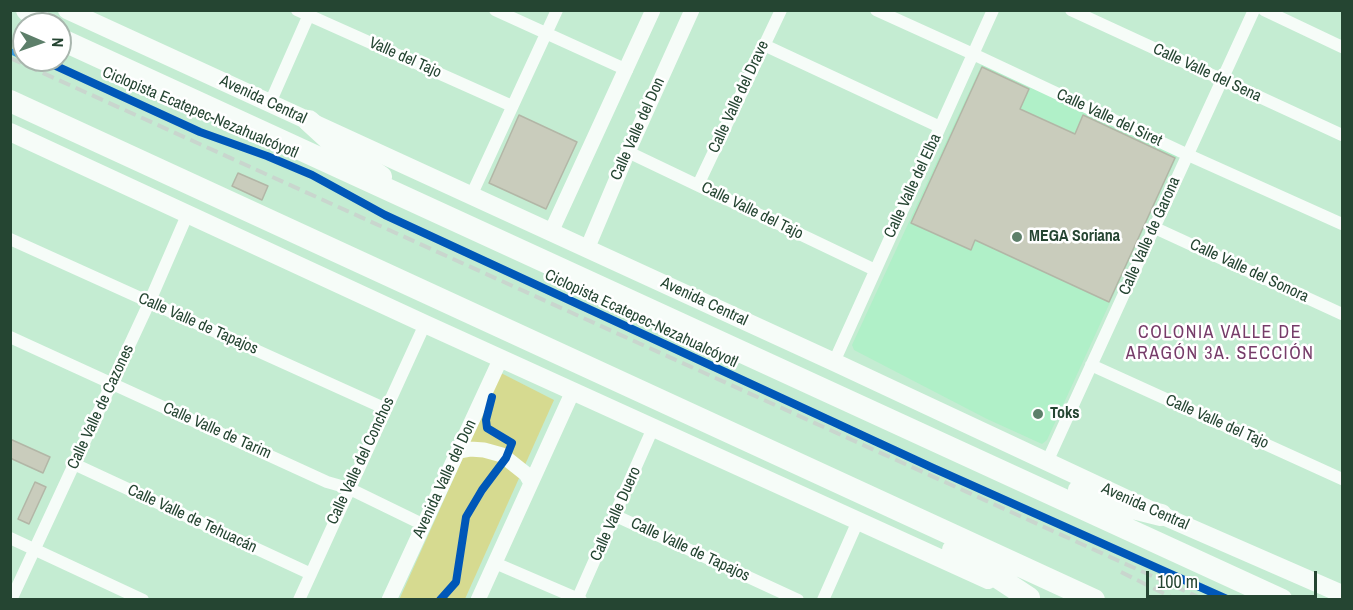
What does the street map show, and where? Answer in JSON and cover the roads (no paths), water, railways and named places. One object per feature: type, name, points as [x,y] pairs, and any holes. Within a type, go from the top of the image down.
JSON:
[{"type":"highway","name":"Avenida Central","points":[[72,44],[1282,600]]},
{"type":"highway","points":[[10,101],[1094,600]]},
{"type":"highway","points":[[309,121],[333,143],[372,169],[413,202]]},
{"type":"highway","points":[[1012,474],[1062,484],[1105,501],[1161,515]]},
{"type":"highway","points":[[854,491],[903,523],[973,561],[1030,599]]},
{"type":"main road","name":"Avenida Central","points":[[67,10],[88,15],[270,103],[1161,515],[1342,594]]},
{"type":"main road","points":[[10,132],[425,324],[1030,599]]},
{"type":"street","points":[[495,10],[627,70]]},
{"type":"street","points":[[471,196],[557,10]]},
{"type":"street","name":"Calle Valle del Don","points":[[551,232],[653,10]]},
{"type":"street","name":"Calle Valle del Don","points":[[587,249],[692,10]]},
{"type":"street","name":"Calle Valle del Drave","points":[[698,185],[781,10]]},
{"type":"street","name":"Calle Valle del Siret","points":[[876,10],[1342,224]]},
{"type":"street","name":"Calle Valle del Elba","points":[[834,362],[993,10]]},
{"type":"street","name":"Calle Valle del Sena","points":[[1071,10],[1342,135]]},
{"type":"street","name":"Calle Valle de Garona","points":[[1047,462],[1155,228],[1186,154],[1254,10]]},
{"type":"street","points":[[1264,10],[1342,47]]},
{"type":"street","points":[[270,103],[306,12]]},
{"type":"street","name":"Valle del Tajo","points":[[306,12],[512,106]]},
{"type":"street","points":[[764,45],[940,127]]},
{"type":"street","name":"Calle Valle del Tajo","points":[[628,152],[875,270]]},
{"type":"street","name":"Calle Valle de Cazones","points":[[11,600],[149,303],[188,213]]},
{"type":"street","name":"Calle Valle del Sonora","points":[[1155,228],[1342,314]]},
{"type":"street","name":"Calle Valle de Tapajos","points":[[10,239],[386,409]]},
{"type":"street","name":"Calle Valle del Conchos","points":[[299,600],[348,488],[425,324]]},
{"type":"street","name":"Calle Valle de Tarim","points":[[10,337],[327,482],[348,488],[424,525]]},
{"type":"street","name":"Avenida Valle del Don","points":[[390,600],[501,358]]},
{"type":"street","name":"Calle Valle del Tajo","points":[[1091,365],[1342,479]]},
{"type":"street","points":[[478,600],[573,391]]},
{"type":"street","name":"Calle Valle Duero","points":[[578,599],[653,428]]},
{"type":"street","points":[[459,451],[484,450],[502,455],[526,474],[531,483]]},
{"type":"street","name":"Calle Valle de Tehuacán","points":[[74,464],[311,574]]},
{"type":"street","name":"Calle Valle de Tapajos","points":[[616,516],[798,600]]},
{"type":"street","points":[[823,600],[858,521]]},
{"type":"street","points":[[10,538],[143,600]]},
{"type":"street","points":[[495,563],[578,599]]},
{"type":"railway","points":[[10,58],[1205,600]]},
{"type":"railway","points":[[1121,572],[1177,600]]},
{"type":"place","name":"MEGA Soriana","points":[[1017,237]]},
{"type":"place","name":"Toks","points":[[1038,414]]},
{"type":"district","name":"COLONIA VALLE DE ARAGÓN 3A. SECCIÓN","points":[[1220,343]]}]
